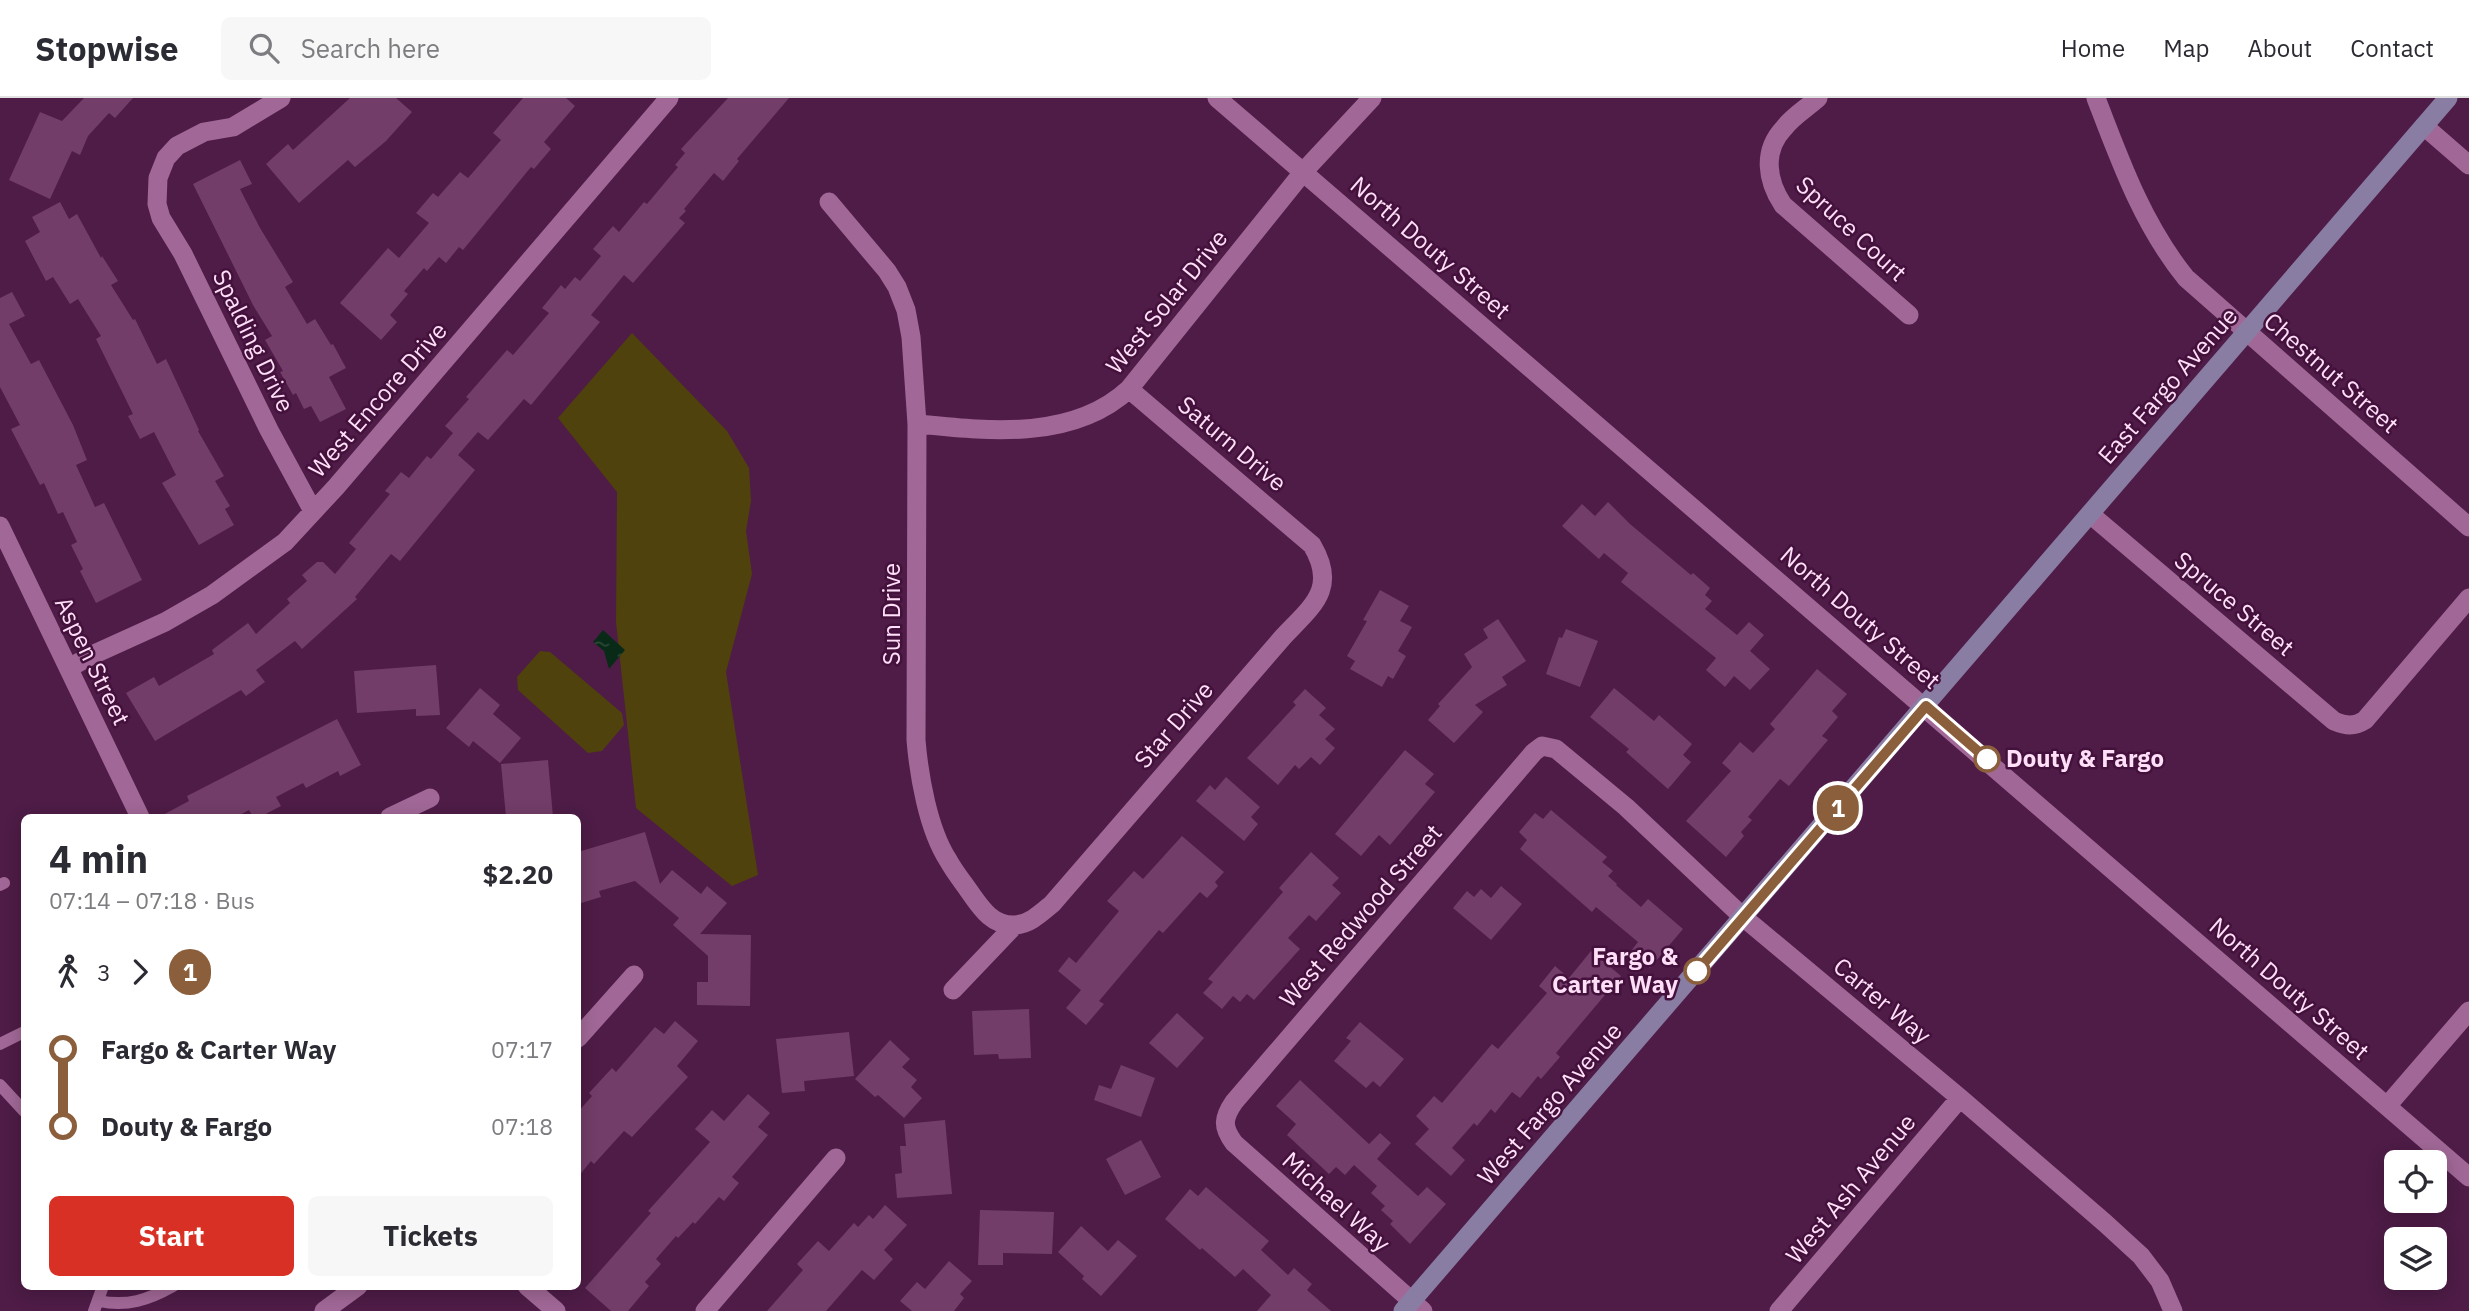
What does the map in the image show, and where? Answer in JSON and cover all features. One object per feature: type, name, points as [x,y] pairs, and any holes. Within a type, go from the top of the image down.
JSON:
[{"type":"main road","name":"East Fargo Avenue","points":[[1926,706],[2448,98]]},
{"type":"main road","name":"West Fargo Avenue","points":[[1412,1308],[1743,917],[1926,706]]},
{"type":"street","name":"Spalding Drive","points":[[281,98],[233,127],[204,132],[177,146],[166,159],[156,190],[162,218],[183,254],[269,430],[313,511]]},
{"type":"street","name":"West Encore Drive","points":[[69,668],[165,622],[212,595],[269,556],[313,511],[668,98]]},
{"type":"street","name":"North Douty Street","points":[[1217,98],[1926,706],[2469,1177]]},
{"type":"street","name":"West Solar Drive","points":[[917,424],[988,429],[1055,426],[1102,410],[1129,389],[1304,171],[1372,98]]},
{"type":"street","name":"Spruce Court","points":[[1818,98],[1776,137],[1770,155],[1769,173],[1774,191],[1783,205],[1909,315]]},
{"type":"street","name":"Chestnut Street","points":[[2096,98],[2126,176],[2147,221],[2169,257],[2186,278],[2469,527]]},
{"type":"street","points":[[2424,126],[2469,165]]},
{"type":"street","name":"Sun Drive","points":[[830,202],[897,287],[906,310],[911,337],[917,424],[916,740],[919,779],[947,859],[984,913],[995,921],[1015,925]]},
{"type":"street","name":"Saturn Drive","points":[[1129,389],[1303,537]]},
{"type":"street","name":"Spruce Street","points":[[2090,514],[2334,721],[2349,726],[2365,720],[2469,598]]},
{"type":"street","name":"Aspen Street","points":[[0,526],[139,814]]},
{"type":"street","name":"Star Drive","points":[[1015,925],[1033,920],[1052,904],[1317,599],[1323,584],[1323,566],[1312,545],[1303,537]]},
{"type":"street","name":"Carter Way","points":[[1542,746],[1556,749],[1626,807],[1743,917],[1960,1098],[2141,1256],[2160,1281],[2173,1311]]},
{"type":"street","name":"West Redwood Street","points":[[1224,1123],[1226,1113],[1234,1102],[1524,762],[1542,746]]},
{"type":"street","points":[[396,814],[430,798]]},
{"type":"street","points":[[953,990],[1015,925]]},
{"type":"street","points":[[581,1035],[634,975]]},
{"type":"street","points":[[2387,1106],[2469,1011]]},
{"type":"street","name":"West Ash Avenue","points":[[1779,1311],[1960,1098]]},
{"type":"street","name":"Michael Way","points":[[1224,1123],[1227,1134],[1234,1143],[1412,1308]]},
{"type":"street","points":[[705,1311],[835,1157]]},
{"type":"street","points":[[324,1311],[353,1290]]},
{"type":"street","points":[[532,1290],[556,1311]]},
{"type":"lane","points":[[0,1044],[21,1034]]},
{"type":"lane","points":[[0,1085],[21,1108]]},
{"type":"lane","points":[[96,1306],[130,1304],[154,1297],[166,1290]]},
{"type":"shaded area","points":[[632,333],[727,431],[749,468],[751,501],[746,531],[752,574],[726,672],[758,875],[732,886],[636,808],[616,622],[617,492],[558,418]]},
{"type":"shaded area","points":[[540,651],[550,652],[622,713],[624,725],[602,751],[588,753],[518,690],[517,677]]},
{"type":"water","points":[[603,630],[625,650],[609,669],[604,651],[593,642]]},
{"type":"building","points":[[84,98],[133,98],[115,118],[109,113],[88,136],[80,155],[72,151],[50,199],[9,180],[40,112],[62,121]]},
{"type":"building","points":[[350,98],[396,98],[412,112],[386,141],[355,167],[348,160],[299,203],[266,164],[288,144],[293,150]]},
{"type":"building","points":[[523,98],[566,98],[575,106],[544,142],[551,149],[534,169],[531,167],[463,250],[459,247],[446,263],[439,257],[427,271],[424,268],[404,291],[408,294],[390,315],[397,322],[381,340],[340,303],[388,248],[399,258],[429,223],[416,213],[433,193],[438,197],[460,172],[468,178],[501,140],[493,133]]},
{"type":"building","points":[[728,98],[789,98],[737,159],[739,161],[723,181],[714,173],[684,209],[686,211],[679,218],[685,223],[633,283],[624,275],[591,315],[600,322],[531,405],[524,399],[488,440],[478,432],[458,455],[475,470],[400,561],[391,554],[355,597],[357,599],[302,649],[295,641],[256,670],[265,682],[246,696],[241,690],[155,741],[126,693],[154,677],[159,686],[214,654],[212,650],[248,623],[256,634],[290,603],[287,599],[307,581],[302,575],[317,562],[323,562],[335,574],[356,549],[349,543],[390,494],[385,491],[401,472],[409,478],[427,456],[431,459],[453,433],[445,426],[469,399],[466,397],[507,350],[513,355],[549,313],[542,308],[561,285],[565,289],[575,277],[580,281],[601,256],[593,249],[613,226],[619,232],[644,202],[647,204],[678,167],[675,165],[685,153],[681,149]]},
{"type":"building","points":[[240,160],[252,184],[240,189],[293,282],[285,287],[307,324],[315,319],[346,368],[329,377],[346,409],[320,422],[311,406],[304,409],[280,372],[283,371],[265,340],[272,336],[253,305],[193,184]]},
{"type":"building","points":[[60,202],[69,219],[77,214],[101,258],[102,256],[118,281],[111,285],[133,320],[135,319],[157,364],[166,359],[198,431],[224,476],[215,481],[230,506],[225,509],[234,525],[199,545],[162,483],[176,475],[154,432],[140,439],[128,416],[133,414],[96,339],[101,336],[78,299],[70,304],[53,277],[46,281],[25,241],[40,232],[32,217]]},
{"type":"building","points":[[12,292],[25,316],[9,324],[31,364],[39,360],[73,425],[87,460],[76,465],[95,507],[104,503],[142,580],[96,603],[80,571],[83,569],[71,545],[77,542],[63,512],[58,514],[44,483],[40,485],[11,429],[20,425],[0,387],[0,298]]},
{"type":"building","points":[[1608,502],[1630,524],[1710,588],[1705,595],[1712,601],[1705,609],[1737,635],[1749,622],[1764,635],[1750,651],[1770,669],[1750,690],[1734,676],[1725,687],[1706,670],[1716,658],[1621,582],[1628,573],[1604,553],[1599,559],[1562,526],[1582,504],[1595,516]]},
{"type":"building","points":[[1380,590],[1409,606],[1400,621],[1412,627],[1398,651],[1406,656],[1393,679],[1388,676],[1382,687],[1350,669],[1355,661],[1347,656],[1367,621],[1363,620]]},
{"type":"building","points":[[1498,619],[1526,661],[1502,677],[1507,685],[1475,705],[1483,712],[1454,743],[1428,720],[1440,706],[1438,704],[1472,667],[1464,654],[1488,638],[1483,629]]},
{"type":"building","points":[[1566,629],[1598,641],[1580,687],[1546,674],[1559,637],[1562,638]]},
{"type":"building","points":[[436,665],[440,715],[416,716],[416,709],[357,713],[354,671]]},
{"type":"building","points":[[1817,669],[1847,694],[1832,711],[1838,717],[1822,736],[1828,740],[1789,786],[1780,779],[1748,817],[1752,820],[1741,832],[1744,836],[1726,857],[1686,821],[1731,771],[1722,763],[1740,742],[1753,753],[1775,729],[1770,724]]},
{"type":"building","points":[[480,688],[500,705],[493,714],[521,738],[500,763],[473,741],[469,747],[446,728]]},
{"type":"building","points":[[1614,688],[1654,721],[1659,715],[1692,744],[1683,755],[1691,762],[1668,789],[1626,752],[1629,749],[1590,717]]},
{"type":"building","points":[[1305,689],[1326,708],[1319,715],[1335,729],[1325,739],[1335,748],[1320,765],[1311,757],[1299,769],[1295,765],[1278,785],[1247,758],[1296,705],[1293,702]]},
{"type":"building","points":[[337,719],[361,765],[340,776],[338,771],[306,788],[303,783],[276,797],[281,806],[266,814],[251,814],[249,810],[242,814],[165,814],[189,801],[187,796]]},
{"type":"building","points":[[1405,750],[1434,774],[1425,784],[1435,792],[1390,845],[1379,835],[1361,856],[1335,834]]},
{"type":"building","points":[[548,760],[553,814],[506,814],[501,764]]},
{"type":"building","points":[[1226,777],[1260,807],[1251,817],[1258,824],[1244,841],[1196,801],[1210,785],[1215,790]]},
{"type":"building","points":[[1551,810],[1607,857],[1602,862],[1613,871],[1608,876],[1616,885],[1641,907],[1648,899],[1683,929],[1650,968],[1631,951],[1638,942],[1596,907],[1592,912],[1520,849],[1527,840],[1519,832],[1535,813],[1543,819]]},
{"type":"building","points":[[645,832],[660,884],[672,870],[701,894],[707,886],[727,903],[700,934],[751,935],[750,1006],[697,1005],[697,982],[708,982],[708,956],[673,925],[679,918],[635,881],[599,891],[601,897],[581,903],[581,851]]},
{"type":"building","points":[[1182,836],[1224,872],[1215,882],[1218,886],[1207,898],[1200,892],[1163,933],[1159,930],[1099,1001],[1104,1004],[1086,1025],[1066,1008],[1081,990],[1058,971],[1069,957],[1076,963],[1119,911],[1107,901],[1134,871],[1143,879]]},
{"type":"building","points":[[1311,852],[1339,878],[1332,885],[1341,893],[1316,921],[1309,915],[1288,938],[1300,949],[1254,1000],[1247,994],[1240,1002],[1233,996],[1222,1009],[1203,993],[1213,982],[1208,979],[1283,892],[1279,888]]},
{"type":"building","points":[[1501,886],[1522,904],[1491,940],[1453,908],[1467,891],[1474,897],[1481,889],[1491,898]]},
{"type":"building","points":[[1591,951],[1621,976],[1556,1053],[1560,1057],[1541,1079],[1538,1076],[1520,1098],[1512,1092],[1495,1113],[1491,1109],[1477,1126],[1474,1123],[1452,1148],[1465,1160],[1451,1176],[1415,1144],[1429,1129],[1416,1116],[1434,1096],[1442,1103],[1492,1044],[1498,1049],[1547,993],[1539,986],[1555,966],[1569,978]]},
{"type":"building","points":[[1029,1009],[1031,1058],[999,1059],[998,1054],[974,1055],[972,1011]]},
{"type":"building","points":[[1177,1013],[1204,1038],[1177,1068],[1149,1043]]},
{"type":"building","points":[[675,1021],[698,1041],[677,1066],[688,1077],[632,1137],[624,1131],[594,1164],[591,1161],[581,1173],[581,1109],[592,1096],[589,1093],[612,1068],[616,1072],[655,1027],[664,1034]]},
{"type":"building","points":[[1360,1022],[1404,1059],[1380,1087],[1373,1081],[1366,1088],[1334,1061],[1351,1041],[1346,1038]]},
{"type":"building","points":[[849,1032],[854,1076],[804,1081],[805,1091],[782,1093],[776,1039]]},
{"type":"building","points":[[890,1040],[910,1059],[902,1067],[917,1080],[911,1087],[922,1098],[904,1118],[855,1079]]},
{"type":"building","points":[[1121,1065],[1155,1078],[1141,1117],[1094,1100],[1099,1085],[1111,1089]]},
{"type":"building","points":[[1300,1080],[1369,1144],[1380,1133],[1391,1143],[1377,1159],[1418,1196],[1427,1187],[1446,1204],[1410,1244],[1390,1224],[1393,1221],[1381,1210],[1385,1206],[1371,1193],[1377,1186],[1354,1165],[1345,1175],[1336,1167],[1329,1174],[1287,1135],[1296,1124],[1276,1106]]},
{"type":"building","points":[[748,1094],[770,1113],[758,1127],[768,1135],[732,1177],[739,1183],[724,1201],[719,1197],[695,1224],[693,1222],[678,1238],[676,1236],[656,1259],[661,1264],[645,1282],[649,1286],[628,1311],[611,1311],[585,1288],[651,1213],[648,1211],[710,1142],[695,1129],[712,1110],[724,1121]]},
{"type":"building","points":[[945,1120],[952,1194],[897,1198],[895,1174],[902,1173],[900,1146],[906,1146],[904,1124]]},
{"type":"building","points":[[1141,1140],[1161,1177],[1125,1195],[1106,1159]]},
{"type":"building","points":[[1206,1187],[1269,1241],[1261,1250],[1288,1275],[1294,1268],[1312,1284],[1307,1290],[1331,1311],[1257,1311],[1271,1295],[1243,1269],[1235,1277],[1165,1219],[1190,1189],[1198,1196]]},
{"type":"building","points":[[885,1205],[907,1225],[884,1250],[893,1259],[874,1280],[862,1270],[826,1311],[767,1311],[803,1270],[797,1264],[818,1241],[829,1251],[854,1223],[858,1227],[869,1215],[873,1219]]},
{"type":"building","points":[[980,1210],[1054,1212],[1052,1254],[1003,1253],[1003,1265],[978,1265]]},
{"type":"building","points":[[1081,1226],[1108,1251],[1118,1240],[1137,1256],[1101,1296],[1058,1252]]},
{"type":"building","points":[[949,1261],[972,1281],[960,1294],[964,1298],[954,1311],[912,1311],[900,1301],[917,1282],[925,1289]]},
{"type":"bus line","name":"1","points":[[1697,971],[1926,706],[1987,759]]},
{"type":"place","name":"Douty & Fargo","points":[[1987,759]]},
{"type":"place","name":"Fargo & Carter Way","points":[[1697,971]]}]
